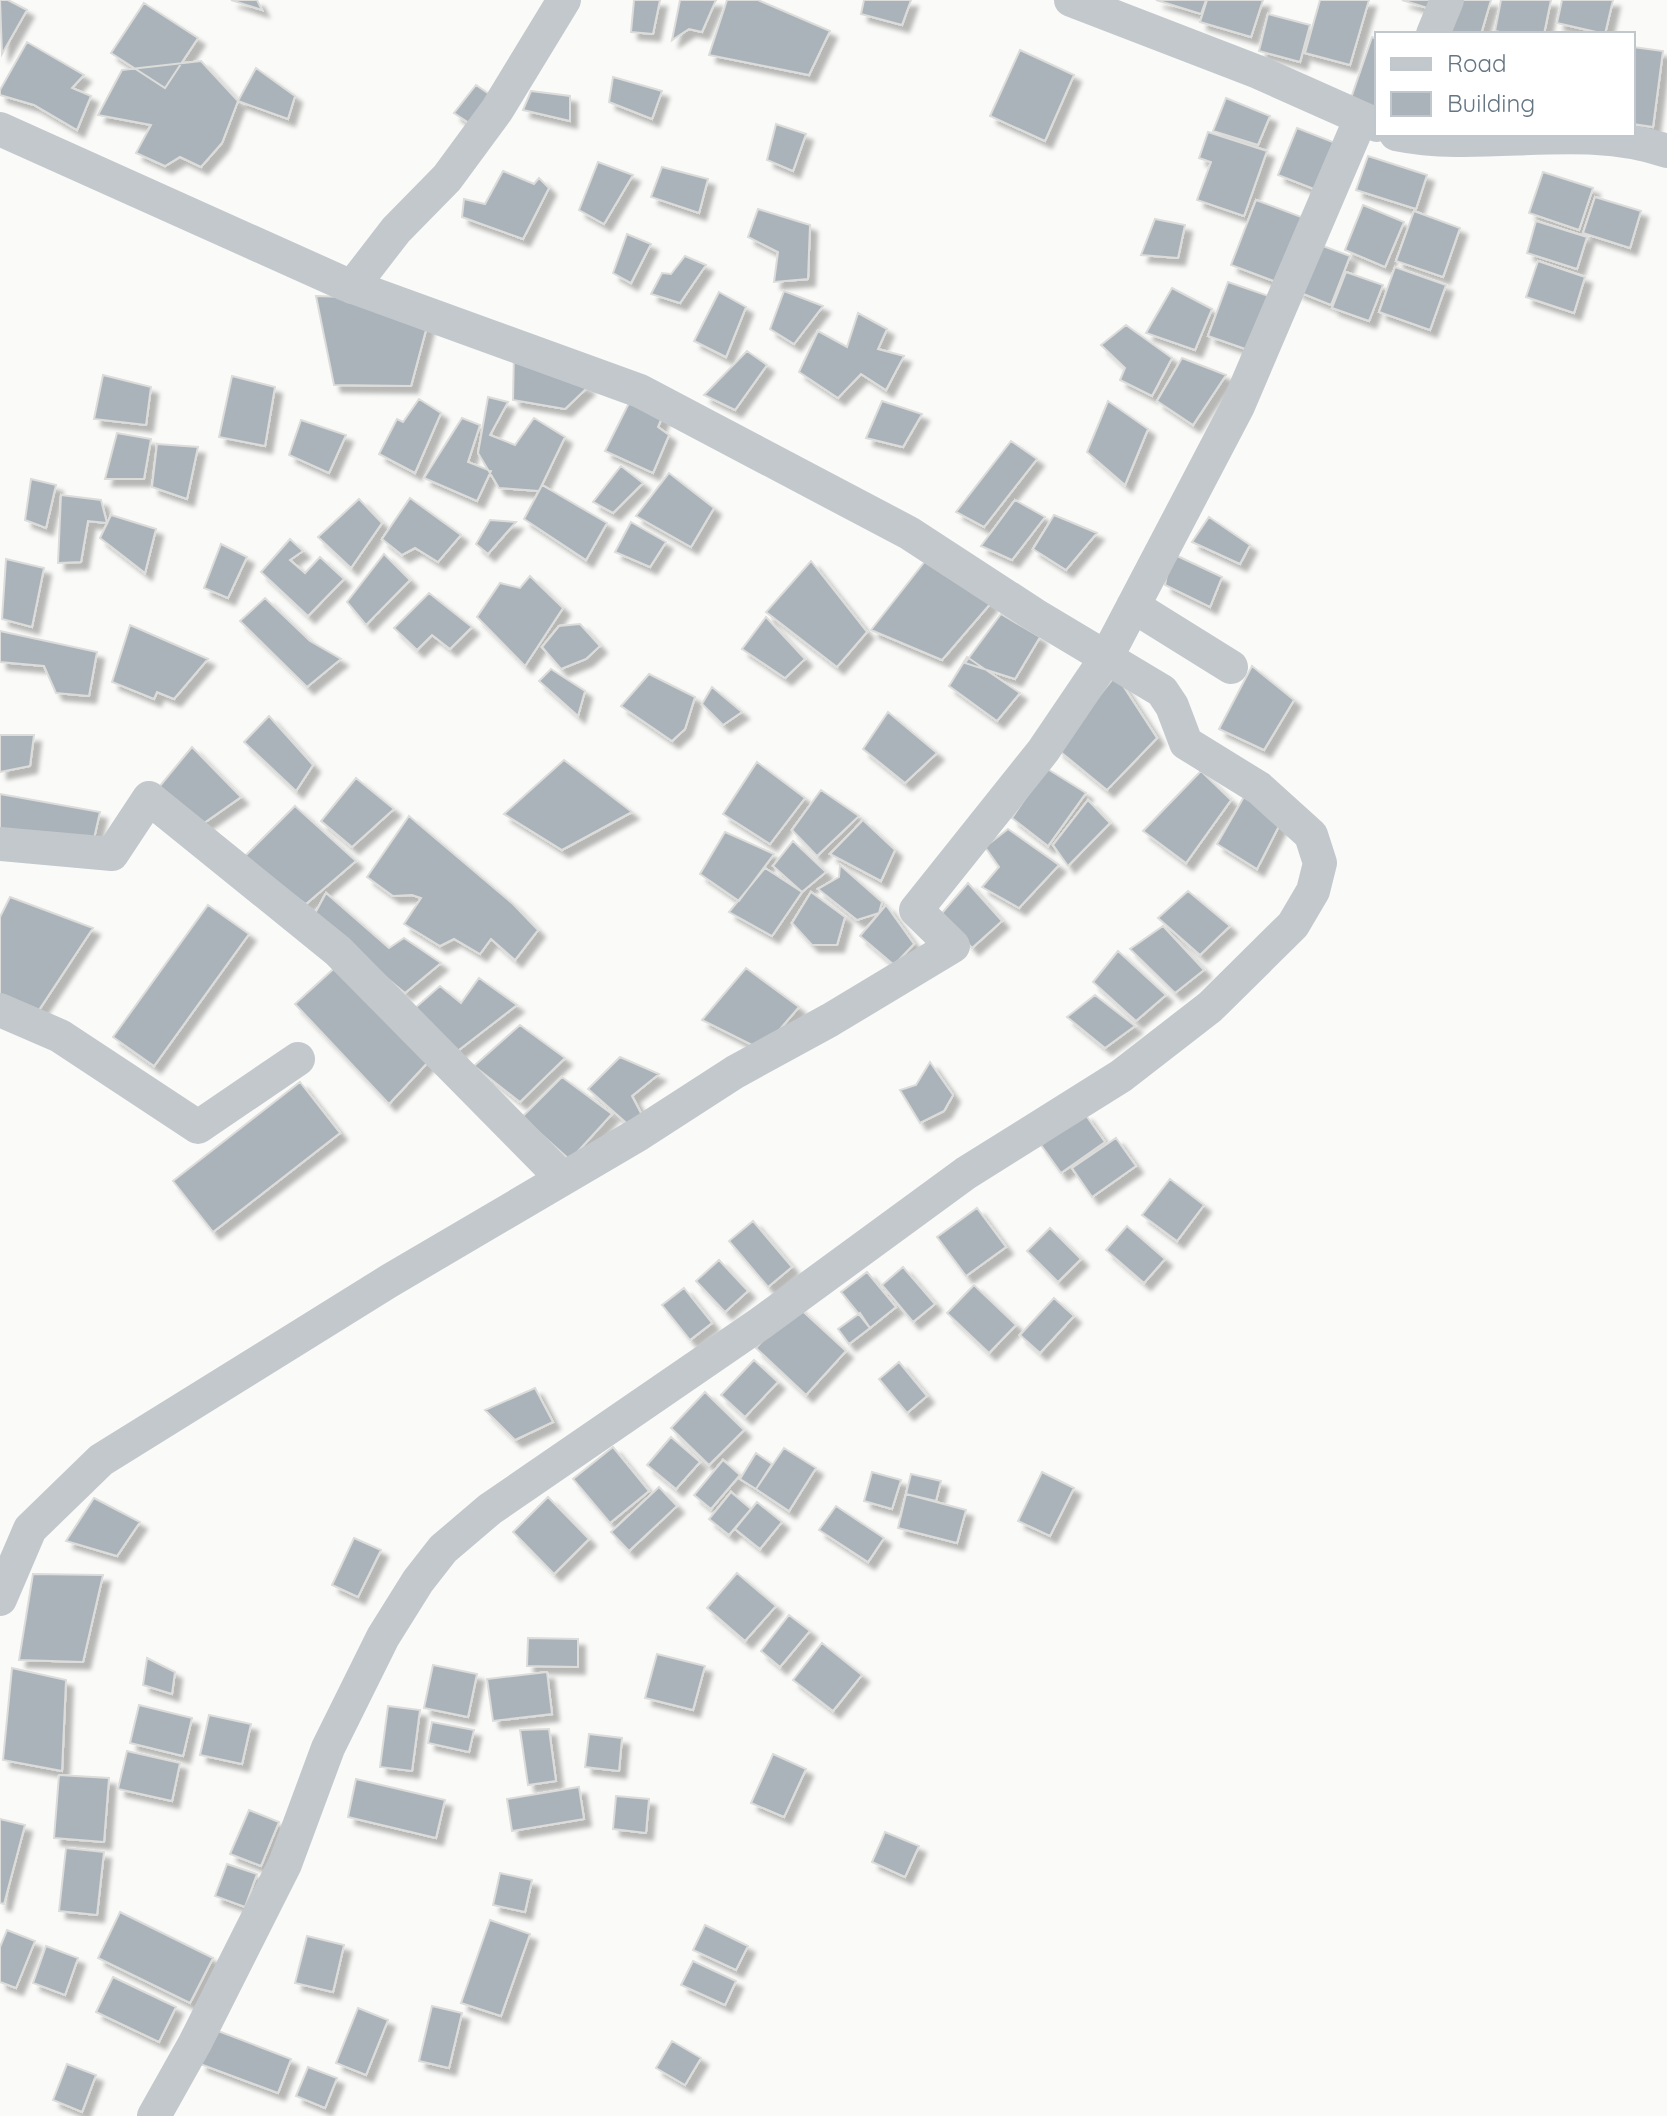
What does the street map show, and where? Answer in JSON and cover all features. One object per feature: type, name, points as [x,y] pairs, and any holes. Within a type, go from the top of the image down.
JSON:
[{"type":"street","points":[[352,287],[396,230],[447,178],[489,122],[564,0]]},
{"type":"street","points":[[0,1599],[30,1529],[101,1460],[639,1134],[735,1072],[830,1020],[953,946],[916,910],[1043,751],[1106,658],[1238,406],[1369,122],[1258,72],[1071,0]]},
{"type":"street","points":[[1434,32],[1447,0]]},
{"type":"street","points":[[0,129],[352,287],[640,391],[909,533],[1035,615],[1162,691],[1172,706],[1186,743],[1259,788],[1311,835],[1320,863],[1313,891],[1293,925],[1210,1007],[1121,1076],[966,1173],[761,1323],[490,1509],[443,1549],[418,1581],[383,1637],[328,1748],[285,1864],[195,2043],[154,2116]]},
{"type":"street","points":[[1423,136],[1474,140],[1594,139],[1644,143],[1667,151]]},
{"type":"street","points":[[1133,606],[1231,667]]},
{"type":"street","points":[[0,844],[112,854],[149,798],[338,951],[562,1178]]},
{"type":"street","points":[[0,1010],[60,1036],[198,1127],[298,1059]]},
{"type":"building","points":[[0,0],[8,0],[27,10],[2,54]]},
{"type":"building","points":[[231,0],[257,0],[262,10]]},
{"type":"building","points":[[634,0],[660,0],[653,34],[631,32]]},
{"type":"building","points":[[680,0],[716,0],[702,32],[689,29],[672,40]]},
{"type":"building","points":[[727,0],[758,0],[830,31],[809,75],[709,55]]},
{"type":"building","points":[[864,0],[911,0],[902,25],[861,14]]},
{"type":"building","points":[[1156,0],[1206,0],[1201,14]]},
{"type":"building","points":[[1207,0],[1263,0],[1251,37],[1200,22]]},
{"type":"building","points":[[1320,0],[1369,0],[1350,65],[1305,53]]},
{"type":"building","points":[[1402,0],[1441,0],[1437,11]]},
{"type":"building","points":[[1459,0],[1491,0],[1482,32],[1449,32]]},
{"type":"building","points":[[1501,0],[1551,0],[1544,32],[1495,31]]},
{"type":"building","points":[[1562,0],[1613,0],[1605,32],[1557,23]]},
{"type":"building","points":[[144,3],[198,38],[165,88],[111,53]]},
{"type":"building","points":[[1268,14],[1310,25],[1300,62],[1259,51]]},
{"type":"building","points":[[1372,37],[1375,38],[1375,116],[1348,107]]},
{"type":"building","points":[[27,42],[84,75],[72,88],[91,96],[77,130],[34,105],[0,95]]},
{"type":"building","points":[[1635,47],[1663,51],[1653,127],[1635,124]]},
{"type":"building","points":[[1020,50],[1074,75],[1045,141],[990,116]]},
{"type":"building","points":[[201,61],[238,101],[222,143],[201,167],[180,157],[165,166],[136,153],[151,125],[98,115],[122,70]]},
{"type":"building","points":[[256,68],[295,96],[288,119],[238,101]]},
{"type":"building","points":[[613,77],[662,91],[652,119],[609,102]]},
{"type":"building","points":[[476,85],[492,96],[475,127],[454,113]]},
{"type":"building","points":[[531,91],[570,96],[570,121],[523,110]]},
{"type":"building","points":[[1226,98],[1270,116],[1258,145],[1213,131]]},
{"type":"building","points":[[776,124],[806,134],[793,171],[767,160]]},
{"type":"building","points":[[1297,128],[1338,144],[1319,191],[1278,175]]},
{"type":"building","points":[[1208,132],[1267,151],[1244,216],[1197,200],[1211,162],[1199,158]]},
{"type":"building","points":[[1368,156],[1427,175],[1416,209],[1356,190]]},
{"type":"building","points":[[598,162],[633,175],[604,224],[579,210]]},
{"type":"building","points":[[662,167],[708,179],[699,213],[651,197]]},
{"type":"building","points":[[503,171],[534,184],[539,178],[549,188],[523,239],[462,217],[464,199],[485,204]]},
{"type":"building","points":[[1543,172],[1593,188],[1579,230],[1529,213]]},
{"type":"building","points":[[1595,197],[1641,211],[1630,248],[1583,233]]},
{"type":"building","points":[[1256,200],[1304,218],[1279,283],[1231,265]]},
{"type":"building","points":[[1363,205],[1404,222],[1385,267],[1345,250]]},
{"type":"building","points":[[758,209],[810,225],[808,279],[774,282],[778,252],[748,237]]},
{"type":"building","points":[[1414,211],[1460,228],[1443,277],[1396,261]]},
{"type":"building","points":[[1155,219],[1185,225],[1178,258],[1141,255]]},
{"type":"building","points":[[1536,221],[1587,237],[1577,269],[1527,253]]},
{"type":"building","points":[[627,234],[651,244],[631,283],[613,273]]},
{"type":"building","points":[[1315,243],[1350,256],[1331,305],[1296,291]]},
{"type":"building","points":[[685,256],[706,265],[680,303],[651,294],[662,273],[671,274]]},
{"type":"building","points":[[1538,261],[1585,277],[1574,313],[1526,297]]},
{"type":"building","points":[[1395,267],[1446,285],[1430,330],[1379,312]]},
{"type":"building","points":[[1346,272],[1383,285],[1369,321],[1332,308]]},
{"type":"building","points":[[1228,282],[1274,298],[1254,352],[1208,336]]},
{"type":"building","points":[[1172,288],[1212,309],[1195,350],[1146,333]]},
{"type":"building","points":[[784,291],[823,306],[794,344],[770,329]]},
{"type":"building","points":[[719,292],[746,307],[726,357],[694,341]]},
{"type":"building","points":[[316,296],[434,300],[411,386],[334,385]]},
{"type":"building","points":[[858,313],[887,329],[878,349],[904,356],[886,390],[861,374],[838,398],[799,372],[818,331],[847,347]]},
{"type":"building","points":[[1126,325],[1172,358],[1152,396],[1120,380],[1125,368],[1101,345]]},
{"type":"building","points":[[747,351],[767,365],[735,410],[704,395]]},
{"type":"building","points":[[514,352],[588,387],[565,409],[513,400]]},
{"type":"building","points":[[1182,358],[1226,375],[1193,425],[1157,401]]},
{"type":"building","points":[[103,375],[151,387],[146,425],[94,419]]},
{"type":"building","points":[[232,376],[275,387],[265,446],[219,437]]},
{"type":"building","points":[[488,397],[508,402],[490,435],[515,445],[534,418],[565,437],[539,491],[499,488],[478,453]]},
{"type":"building","points":[[419,399],[441,413],[415,473],[379,454],[397,419],[403,422]]},
{"type":"building","points":[[630,401],[663,415],[658,427],[669,435],[653,473],[605,451]]},
{"type":"building","points":[[882,401],[922,414],[903,447],[866,438]]},
{"type":"building","points":[[1108,401],[1148,429],[1125,485],[1087,452]]},
{"type":"building","points":[[462,418],[480,425],[468,462],[491,471],[477,501],[424,478]]},
{"type":"building","points":[[301,420],[346,435],[329,473],[289,455]]},
{"type":"building","points":[[117,433],[151,439],[144,479],[105,479]]},
{"type":"building","points":[[1011,441],[1037,459],[984,527],[956,512]]},
{"type":"building","points":[[157,444],[198,447],[187,499],[152,487]]},
{"type":"building","points":[[621,466],[643,483],[613,513],[593,502]]},
{"type":"building","points":[[669,473],[714,508],[691,547],[636,516]]},
{"type":"building","points":[[31,479],[56,485],[46,528],[25,520]]},
{"type":"building","points":[[542,485],[607,523],[586,560],[524,519]]},
{"type":"building","points":[[61,495],[101,500],[107,523],[88,521],[81,562],[58,563]]},
{"type":"building","points":[[410,498],[461,535],[438,562],[415,548],[402,555],[382,539]]},
{"type":"building","points":[[359,499],[382,523],[351,568],[318,537]]},
{"type":"building","points":[[1015,500],[1045,517],[1012,560],[981,546]]},
{"type":"building","points":[[111,515],[156,529],[145,573],[100,538]]},
{"type":"building","points":[[1054,515],[1097,533],[1066,570],[1033,549]]},
{"type":"building","points":[[1209,517],[1250,545],[1240,564],[1192,542]]},
{"type":"building","points":[[490,520],[516,522],[488,554],[476,544]]},
{"type":"building","points":[[631,522],[666,542],[650,567],[615,552]]},
{"type":"building","points":[[290,539],[303,551],[290,560],[305,573],[320,557],[344,579],[308,616],[261,572]]},
{"type":"building","points":[[221,544],[247,557],[228,598],[204,588]]},
{"type":"building","points":[[1171,553],[1222,577],[1210,607],[1165,585]]},
{"type":"building","points":[[384,554],[410,580],[366,625],[347,602]]},
{"type":"building","points":[[6,559],[44,568],[32,627],[2,619]]},
{"type":"building","points":[[926,560],[991,603],[942,660],[871,630]]},
{"type":"building","points":[[811,561],[867,632],[837,667],[766,612]]},
{"type":"building","points":[[530,576],[563,608],[525,666],[477,617],[500,583],[520,588]]},
{"type":"building","points":[[429,593],[472,627],[450,649],[432,635],[417,650],[394,628]]},
{"type":"building","points":[[265,598],[310,641],[341,659],[307,687],[240,621]]},
{"type":"building","points":[[1001,614],[1040,637],[1015,679],[965,663]]},
{"type":"building","points":[[766,617],[805,659],[785,678],[742,649]]},
{"type":"building","points":[[580,624],[600,646],[586,659],[561,669],[542,647],[559,626]]},
{"type":"building","points":[[130,625],[208,659],[174,699],[157,692],[154,699],[112,682]]},
{"type":"building","points":[[0,631],[97,652],[89,696],[56,693],[44,666],[0,662]]},
{"type":"building","points":[[967,657],[1020,693],[997,721],[949,686]]},
{"type":"building","points":[[1252,666],[1294,700],[1264,750],[1219,729]]},
{"type":"building","points":[[551,669],[585,691],[578,716],[539,681]]},
{"type":"building","points":[[649,674],[695,697],[685,729],[672,741],[621,706]]},
{"type":"building","points":[[1116,675],[1157,738],[1107,790],[1057,749]]},
{"type":"building","points":[[712,687],[742,712],[723,725],[702,704]]},
{"type":"building","points":[[888,712],[937,753],[905,783],[863,749]]},
{"type":"building","points":[[269,716],[313,765],[296,791],[244,742]]},
{"type":"building","points":[[0,735],[34,735],[30,766],[0,772]]},
{"type":"building","points":[[192,747],[241,797],[204,823],[155,792]]},
{"type":"building","points":[[564,760],[632,812],[562,850],[504,814]]},
{"type":"building","points":[[757,762],[805,798],[770,844],[723,814]]},
{"type":"building","points":[[1046,768],[1086,793],[1048,846],[1012,818]]},
{"type":"building","points":[[1201,771],[1231,800],[1186,863],[1143,831]]},
{"type":"building","points":[[356,778],[394,809],[352,847],[321,821]]},
{"type":"building","points":[[821,790],[859,816],[817,856],[792,830]]},
{"type":"building","points":[[0,794],[100,812],[92,847],[0,840]]},
{"type":"building","points":[[1245,795],[1280,824],[1257,869],[1217,844]]},
{"type":"building","points":[[1088,800],[1110,823],[1068,866],[1053,845]]},
{"type":"building","points":[[295,806],[356,861],[306,904],[241,860]]},
{"type":"building","points":[[409,816],[513,904],[538,930],[515,960],[491,939],[480,954],[454,939],[440,946],[404,924],[421,898],[393,896],[367,877]]},
{"type":"building","points":[[863,820],[895,850],[881,881],[830,854]]},
{"type":"building","points":[[1008,829],[1059,865],[1019,908],[982,887],[999,867],[985,847]]},
{"type":"building","points":[[725,832],[774,854],[739,901],[700,874]]},
{"type":"building","points":[[793,841],[826,872],[802,892],[773,866]]},
{"type":"building","points":[[840,865],[882,902],[879,913],[857,920],[818,889],[839,877]]},
{"type":"building","points":[[765,868],[802,892],[772,936],[729,912]]},
{"type":"building","points":[[968,883],[1002,921],[972,948],[942,913]]},
{"type":"building","points":[[1188,891],[1230,926],[1200,955],[1158,918]]},
{"type":"building","points":[[811,892],[845,917],[837,945],[812,945],[792,923]]},
{"type":"building","points":[[326,893],[389,948],[404,938],[441,963],[405,993],[313,917]]},
{"type":"building","points":[[10,897],[93,928],[37,1013],[0,997],[0,917]]},
{"type":"building","points":[[208,905],[249,934],[154,1066],[113,1037]]},
{"type":"building","points":[[886,905],[914,944],[894,965],[860,936]]},
{"type":"building","points":[[1163,926],[1204,970],[1175,993],[1130,949]]},
{"type":"building","points":[[1118,951],[1166,995],[1136,1021],[1093,982]]},
{"type":"building","points":[[339,964],[430,1060],[389,1104],[295,1004]]},
{"type":"building","points":[[746,968],[799,1007],[762,1050],[702,1020]]},
{"type":"building","points":[[479,978],[517,1005],[455,1053],[415,1008],[440,986],[461,1003]]},
{"type":"building","points":[[1095,995],[1135,1026],[1105,1048],[1067,1017]]},
{"type":"building","points":[[520,1025],[565,1058],[520,1102],[474,1066]]},
{"type":"building","points":[[620,1057],[659,1074],[632,1096],[643,1117],[632,1128],[588,1089]]},
{"type":"building","points":[[930,1062],[953,1095],[944,1111],[920,1123],[900,1090],[916,1085]]},
{"type":"building","points":[[562,1077],[612,1114],[570,1160],[522,1117]]},
{"type":"building","points":[[300,1082],[340,1133],[213,1232],[173,1181]]},
{"type":"building","points":[[1085,1114],[1105,1142],[1061,1173],[1041,1145]]},
{"type":"building","points":[[1116,1138],[1136,1166],[1092,1197],[1072,1168]]},
{"type":"building","points":[[1170,1179],[1204,1205],[1177,1241],[1142,1215]]},
{"type":"building","points":[[977,1208],[1006,1247],[966,1276],[937,1237]]},
{"type":"building","points":[[753,1221],[792,1267],[768,1287],[729,1241]]},
{"type":"building","points":[[1127,1226],[1165,1259],[1144,1283],[1106,1250]]},
{"type":"building","points":[[1050,1228],[1081,1259],[1058,1282],[1027,1251]]},
{"type":"building","points":[[719,1260],[748,1291],[725,1312],[696,1281]]},
{"type":"building","points":[[903,1267],[935,1304],[913,1322],[882,1285]]},
{"type":"building","points":[[867,1272],[896,1307],[870,1328],[841,1292]]},
{"type":"building","points":[[974,1285],[1016,1325],[989,1353],[947,1313]]},
{"type":"building","points":[[684,1288],[712,1323],[690,1340],[662,1305]]},
{"type":"building","points":[[1054,1298],[1074,1316],[1040,1353],[1020,1335]]},
{"type":"building","points":[[796,1305],[846,1351],[806,1395],[756,1348]]},
{"type":"building","points":[[860,1313],[870,1328],[849,1344],[838,1329]]},
{"type":"building","points":[[754,1360],[778,1382],[745,1417],[721,1395]]},
{"type":"building","points":[[899,1362],[927,1396],[907,1413],[879,1379]]},
{"type":"building","points":[[535,1388],[553,1422],[515,1440],[485,1410]]},
{"type":"building","points":[[705,1392],[744,1430],[709,1465],[671,1428]]},
{"type":"building","points":[[671,1437],[700,1462],[676,1489],[647,1465]]},
{"type":"building","points":[[613,1447],[649,1491],[610,1523],[573,1479]]},
{"type":"building","points":[[784,1448],[816,1468],[789,1511],[756,1489]]},
{"type":"building","points":[[756,1453],[772,1464],[756,1489],[740,1479]]},
{"type":"building","points":[[723,1460],[740,1475],[711,1509],[694,1495]]},
{"type":"building","points":[[872,1472],[901,1480],[892,1509],[864,1501]]},
{"type":"building","points":[[1042,1472],[1074,1488],[1050,1536],[1018,1521]]},
{"type":"building","points":[[911,1474],[941,1481],[936,1501],[906,1494]]},
{"type":"building","points":[[659,1487],[677,1506],[629,1551],[611,1532]]},
{"type":"building","points":[[731,1492],[751,1509],[729,1535],[709,1519]]},
{"type":"building","points":[[906,1494],[966,1510],[957,1543],[898,1528]]},
{"type":"building","points":[[548,1497],[589,1539],[554,1574],[513,1532]]},
{"type":"building","points":[[94,1498],[140,1522],[117,1556],[66,1541]]},
{"type":"building","points":[[757,1502],[782,1522],[760,1549],[735,1529]]},
{"type":"building","points":[[836,1506],[884,1538],[868,1562],[819,1530]]},
{"type":"building","points":[[354,1538],[381,1550],[358,1597],[332,1585]]},
{"type":"building","points":[[737,1573],[776,1606],[745,1641],[707,1608]]},
{"type":"building","points":[[33,1574],[103,1575],[83,1662],[19,1660]]},
{"type":"building","points":[[789,1615],[810,1631],[780,1667],[761,1651]]},
{"type":"building","points":[[528,1638],[578,1639],[578,1667],[527,1666]]},
{"type":"building","points":[[822,1643],[862,1675],[833,1711],[793,1680]]},
{"type":"building","points":[[657,1654],[705,1666],[693,1710],[645,1698]]},
{"type":"building","points":[[147,1658],[175,1672],[172,1694],[143,1685]]},
{"type":"building","points":[[433,1665],[477,1674],[468,1717],[424,1708]]},
{"type":"building","points":[[12,1668],[66,1680],[62,1771],[3,1760]]},
{"type":"building","points":[[547,1672],[552,1714],[493,1721],[487,1679]]},
{"type":"building","points":[[139,1705],[192,1718],[183,1756],[130,1743]]},
{"type":"building","points":[[388,1706],[420,1710],[412,1771],[380,1767]]},
{"type":"building","points":[[209,1715],[251,1724],[242,1764],[200,1755]]},
{"type":"building","points":[[432,1722],[474,1730],[469,1752],[428,1743]]},
{"type":"building","points":[[549,1729],[556,1781],[528,1785],[520,1730]]},
{"type":"building","points":[[589,1734],[622,1738],[619,1771],[585,1767]]},
{"type":"building","points":[[127,1751],[180,1763],[172,1801],[118,1789]]},
{"type":"building","points":[[773,1754],[806,1769],[784,1817],[751,1803]]},
{"type":"building","points":[[59,1775],[109,1778],[104,1842],[54,1838]]},
{"type":"building","points":[[356,1779],[445,1800],[436,1838],[348,1817]]},
{"type":"building","points":[[579,1787],[584,1819],[512,1831],[507,1799]]},
{"type":"building","points":[[616,1796],[649,1799],[646,1833],[613,1829]]},
{"type":"building","points":[[249,1810],[279,1822],[261,1866],[230,1854]]},
{"type":"building","points":[[0,1819],[25,1825],[4,1904],[0,1903]]},
{"type":"building","points":[[885,1832],[919,1846],[905,1877],[872,1862]]},
{"type":"building","points":[[66,1848],[104,1852],[97,1915],[59,1911]]},
{"type":"building","points":[[227,1864],[257,1874],[245,1907],[215,1896]]},
{"type":"building","points":[[500,1873],[532,1880],[525,1912],[493,1905]]},
{"type":"building","points":[[120,1912],[213,1958],[190,2003],[98,1958]]},
{"type":"building","points":[[490,1920],[530,1934],[501,2016],[461,2003]]},
{"type":"building","points":[[705,1925],[748,1946],[736,1970],[693,1950]]},
{"type":"building","points":[[7,1930],[35,1941],[16,1988],[0,1982],[0,1947]]},
{"type":"building","points":[[307,1936],[344,1945],[333,1992],[295,1983]]},
{"type":"building","points":[[46,1946],[78,1958],[65,1995],[33,1983]]},
{"type":"building","points":[[693,1961],[736,1981],[725,2005],[681,1985]]},
{"type":"building","points":[[113,1977],[176,2007],[159,2042],[96,2012]]},
{"type":"building","points":[[432,2006],[462,2013],[449,2068],[419,2061]]},
{"type":"building","points":[[358,2008],[388,2020],[366,2075],[336,2063]]},
{"type":"building","points":[[213,2029],[291,2059],[278,2093],[200,2064]]},
{"type":"building","points":[[672,2041],[701,2058],[685,2085],[656,2068]]},
{"type":"building","points":[[67,2064],[96,2075],[82,2112],[53,2100]]},
{"type":"building","points":[[308,2067],[337,2078],[325,2108],[296,2096]]}]
